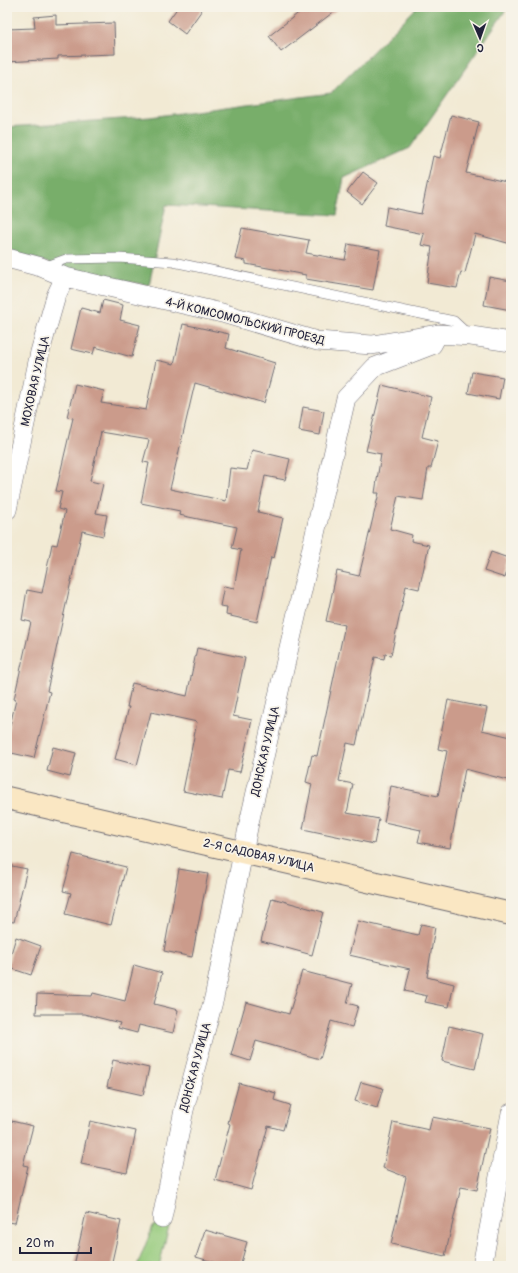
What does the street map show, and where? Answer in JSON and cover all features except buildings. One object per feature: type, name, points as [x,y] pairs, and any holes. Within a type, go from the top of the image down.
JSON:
[{"type":"street","name":"4-Й КОМСОМОЛЬСКИЙ ПРОЕЗД","points":[[7,258],[41,267],[65,277],[222,313],[317,342],[372,345],[438,334],[471,336],[511,342]]},
{"type":"street","name":"МОХОВАЯ УЛИЦА","points":[[7,510],[40,352],[56,296],[65,277]]},
{"type":"street","name":"ДОНСКАЯ УЛИЦА","points":[[162,1218],[184,1110],[214,998],[249,823],[346,398],[375,367],[432,345],[438,334]]},
{"type":"street","name":"2-Я САДОВАЯ УЛИЦА","points":[[7,798],[511,914]]},
{"type":"street","points":[[482,1266],[511,1113]]},
{"type":"lane","points":[[41,267],[66,259],[119,258],[173,262],[454,321],[471,336]]},
{"type":"green space","points":[[417,7],[508,7],[410,148],[344,178],[337,215],[166,205],[149,285],[89,276],[7,250],[7,127],[150,117],[331,93]]},
{"type":"green space","points":[[171,1218],[159,1266],[137,1266],[153,1226]]}]
